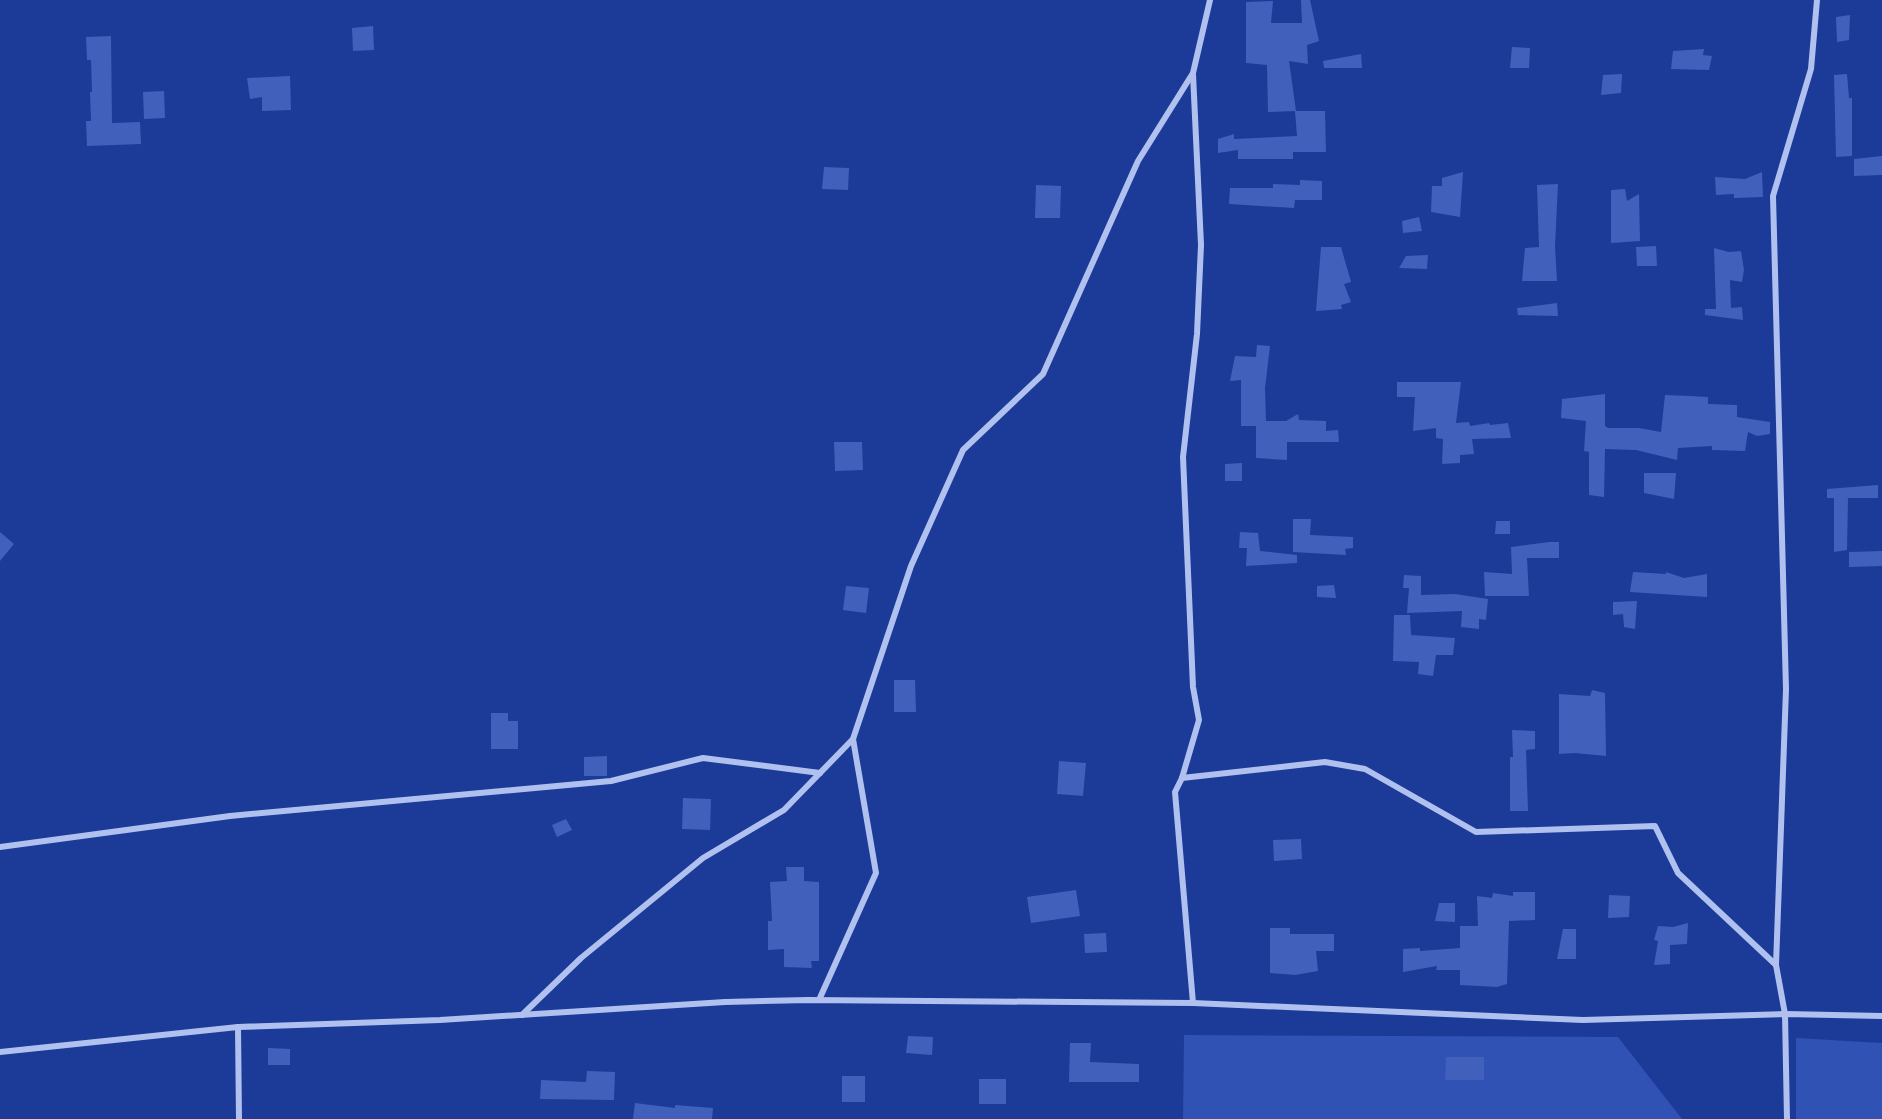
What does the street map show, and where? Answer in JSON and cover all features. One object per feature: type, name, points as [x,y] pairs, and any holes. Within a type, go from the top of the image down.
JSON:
[{"type":"street","points":[[1193,1003],[1175,792],[1182,778],[1199,720],[1193,687],[1183,458],[1197,334],[1201,245],[1193,73],[1210,0]]},
{"type":"street","points":[[1787,1119],[1785,1014],[1776,965],[1786,689],[1773,196],[1811,69],[1817,0]]},
{"type":"street","points":[[522,1015],[580,958],[703,858],[784,810],[853,739],[911,566],[963,450],[1043,374],[1138,161],[1193,73]]},
{"type":"street","points":[[819,999],[876,873],[853,739]]},
{"type":"street","points":[[0,847],[230,816],[611,781],[703,758],[820,773]]},
{"type":"street","points":[[1182,778],[1325,762],[1365,769],[1476,832],[1655,826],[1678,873],[1776,965]]},
{"type":"street","points":[[0,1052],[238,1027],[819,999],[1193,1003],[1583,1020],[1785,1014],[1882,1016]]},
{"type":"street","points":[[238,1027],[239,1119]]},
{"type":"shaded area","points":[[1184,1035],[1618,1037],[1682,1119],[1183,1119]]},
{"type":"shaded area","points":[[1796,1038],[1882,1043],[1882,1119],[1796,1119]]},
{"type":"building","points":[[1301,0],[1310,0],[1319,41],[1307,45],[1308,64],[1289,61],[1296,111],[1268,112],[1267,65],[1246,63],[1246,2],[1273,1],[1271,23],[1302,23]]},
{"type":"building","points":[[1850,15],[1849,40],[1837,42],[1836,17]]},
{"type":"building","points":[[373,26],[374,50],[353,51],[352,28]]},
{"type":"building","points":[[111,36],[112,123],[140,122],[141,144],[87,146],[86,121],[91,121],[90,92],[92,92],[91,60],[87,60],[86,37]]},
{"type":"building","points":[[1512,47],[1530,48],[1529,68],[1510,68]]},
{"type":"building","points":[[1704,49],[1703,55],[1712,56],[1709,70],[1671,69],[1673,51]]},
{"type":"building","points":[[1361,54],[1362,68],[1324,68],[1323,61]]},
{"type":"building","points":[[1622,74],[1621,93],[1601,95],[1603,75]]},
{"type":"building","points":[[1847,74],[1849,98],[1852,98],[1852,156],[1836,157],[1834,75]]},
{"type":"building","points":[[290,76],[291,110],[262,111],[262,97],[250,99],[247,78]]},
{"type":"building","points":[[164,91],[165,118],[144,119],[143,92]]},
{"type":"building","points":[[1295,111],[1325,111],[1326,152],[1293,152],[1293,159],[1238,159],[1238,150],[1218,153],[1218,139],[1234,134],[1234,139],[1297,136]]},
{"type":"building","points":[[1882,156],[1882,175],[1854,176],[1854,159]]},
{"type":"building","points":[[824,167],[849,168],[848,190],[822,189]]},
{"type":"building","points":[[1463,172],[1460,217],[1431,212],[1432,186],[1442,186],[1442,178]]},
{"type":"building","points":[[1762,172],[1763,197],[1734,198],[1734,194],[1716,195],[1715,177],[1745,179]]},
{"type":"building","points":[[1300,180],[1322,181],[1322,200],[1295,200],[1294,208],[1229,204],[1230,188],[1273,188],[1273,184],[1300,185]]},
{"type":"building","points":[[1558,184],[1555,246],[1557,281],[1522,281],[1525,248],[1539,247],[1537,185]]},
{"type":"building","points":[[1036,185],[1061,186],[1060,218],[1035,218]]},
{"type":"building","points":[[1625,189],[1627,201],[1639,194],[1640,241],[1611,243],[1611,190]]},
{"type":"building","points":[[1419,217],[1422,231],[1403,233],[1402,221]]},
{"type":"building","points":[[1656,246],[1657,266],[1637,266],[1636,247]]},
{"type":"building","points":[[1321,247],[1341,247],[1351,282],[1344,284],[1351,302],[1341,305],[1342,309],[1316,311]]},
{"type":"building","points":[[1714,248],[1729,252],[1741,251],[1744,270],[1742,282],[1730,280],[1731,308],[1742,307],[1743,320],[1705,315],[1705,309],[1716,309]]},
{"type":"building","points":[[1428,255],[1427,269],[1399,268],[1406,256]]},
{"type":"building","points":[[1557,303],[1558,316],[1518,315],[1517,308]]},
{"type":"building","points":[[1257,345],[1270,346],[1265,388],[1266,421],[1286,421],[1298,414],[1299,420],[1326,421],[1326,431],[1338,430],[1339,442],[1287,442],[1287,460],[1256,458],[1256,426],[1241,426],[1241,380],[1230,381],[1235,356],[1256,357]]},
{"type":"building","points":[[1397,382],[1461,382],[1456,423],[1469,422],[1470,426],[1508,423],[1511,438],[1472,439],[1474,454],[1460,455],[1460,463],[1442,464],[1443,439],[1436,438],[1436,428],[1413,431],[1415,397],[1397,397]]},
{"type":"building","points":[[1605,394],[1605,426],[1608,428],[1639,428],[1661,432],[1665,395],[1708,397],[1708,404],[1737,405],[1737,417],[1770,422],[1770,434],[1757,436],[1748,432],[1745,451],[1712,450],[1712,446],[1678,448],[1677,460],[1636,450],[1605,449],[1604,497],[1589,495],[1589,452],[1584,451],[1586,421],[1561,418],[1562,399]]},
{"type":"building","points":[[834,442],[862,442],[863,470],[835,471]]},
{"type":"building","points":[[1242,463],[1242,481],[1225,481],[1225,464]]},
{"type":"building","points":[[1644,473],[1676,473],[1674,499],[1644,493]]},
{"type":"building","points":[[1878,485],[1878,498],[1848,498],[1847,550],[1834,552],[1834,498],[1827,498],[1827,489]]},
{"type":"building","points":[[1293,519],[1311,519],[1310,535],[1353,537],[1353,548],[1345,549],[1346,555],[1293,552]]},
{"type":"building","points":[[1496,521],[1510,521],[1510,534],[1495,534]]},
{"type":"building","points":[[0,532],[14,544],[0,561]]},
{"type":"building","points":[[1240,532],[1258,533],[1260,551],[1297,555],[1297,563],[1246,566],[1247,548],[1239,548]]},
{"type":"building","points":[[1559,542],[1559,558],[1527,558],[1529,596],[1485,596],[1484,572],[1512,574],[1511,547]]},
{"type":"building","points":[[1882,551],[1882,566],[1849,567],[1849,552]]},
{"type":"building","points":[[1633,572],[1666,574],[1666,572],[1684,578],[1707,574],[1707,597],[1630,592]]},
{"type":"building","points":[[1404,575],[1421,576],[1421,595],[1455,594],[1488,599],[1486,620],[1479,619],[1479,629],[1461,627],[1462,611],[1407,613],[1409,588],[1403,588]]},
{"type":"building","points":[[1334,585],[1336,598],[1317,597],[1317,586]]},
{"type":"building","points":[[846,586],[869,588],[866,613],[843,610]]},
{"type":"building","points":[[1637,601],[1635,629],[1624,627],[1623,614],[1613,615],[1613,602]]},
{"type":"building","points":[[1394,615],[1410,615],[1411,635],[1455,638],[1453,655],[1436,655],[1433,676],[1418,674],[1419,662],[1393,661]]},
{"type":"building","points":[[894,680],[915,680],[916,712],[894,712]]},
{"type":"building","points":[[1592,690],[1605,693],[1606,756],[1559,754],[1559,694],[1590,696]]},
{"type":"building","points":[[491,713],[508,713],[508,721],[518,721],[518,749],[491,749]]},
{"type":"building","points":[[1512,730],[1535,731],[1535,749],[1526,750],[1528,811],[1510,811]]},
{"type":"building","points":[[607,756],[607,776],[584,776],[584,757]]},
{"type":"building","points":[[1059,761],[1086,763],[1083,796],[1057,794]]},
{"type":"building","points":[[683,798],[711,799],[710,830],[682,829]]},
{"type":"building","points":[[566,819],[572,830],[557,837],[552,825]]},
{"type":"building","points":[[1301,839],[1302,859],[1274,861],[1273,840]]},
{"type":"building","points":[[786,867],[804,867],[804,881],[819,882],[819,961],[811,961],[812,968],[784,967],[784,949],[768,950],[768,921],[772,921],[770,882],[787,881]]},
{"type":"building","points":[[1076,890],[1080,916],[1031,923],[1027,897]]},
{"type":"building","points":[[1513,892],[1535,892],[1535,920],[1509,921],[1507,984],[1497,987],[1460,985],[1460,970],[1436,970],[1437,966],[1403,972],[1403,949],[1420,948],[1420,951],[1460,948],[1460,926],[1478,926],[1477,896],[1492,898],[1493,893],[1513,896]]},
{"type":"building","points":[[1609,895],[1630,896],[1629,917],[1608,918]]},
{"type":"building","points":[[1439,903],[1455,903],[1455,922],[1435,921]]},
{"type":"building","points":[[1688,923],[1687,944],[1670,945],[1670,964],[1654,965],[1658,941],[1654,940],[1658,926],[1673,927]]},
{"type":"building","points":[[1270,928],[1290,928],[1290,934],[1334,934],[1334,951],[1316,951],[1318,971],[1295,975],[1270,973]]},
{"type":"building","points":[[1563,929],[1576,929],[1576,959],[1557,959]]},
{"type":"building","points":[[1106,933],[1107,952],[1085,953],[1084,934]]},
{"type":"building","points":[[908,1036],[933,1037],[932,1055],[906,1053]]},
{"type":"building","points":[[1070,1043],[1091,1043],[1090,1062],[1139,1064],[1139,1082],[1069,1082]]},
{"type":"building","points":[[268,1048],[290,1049],[290,1065],[268,1065]]},
{"type":"building","points":[[1446,1057],[1484,1057],[1484,1080],[1445,1080]]},
{"type":"building","points":[[587,1071],[615,1072],[614,1100],[540,1099],[541,1080],[586,1082]]},
{"type":"building","points":[[842,1076],[865,1076],[865,1102],[842,1102]]},
{"type":"building","points":[[979,1079],[1006,1079],[1006,1104],[979,1104]]},
{"type":"building","points":[[635,1103],[675,1108],[675,1105],[713,1108],[712,1119],[633,1119]]}]
